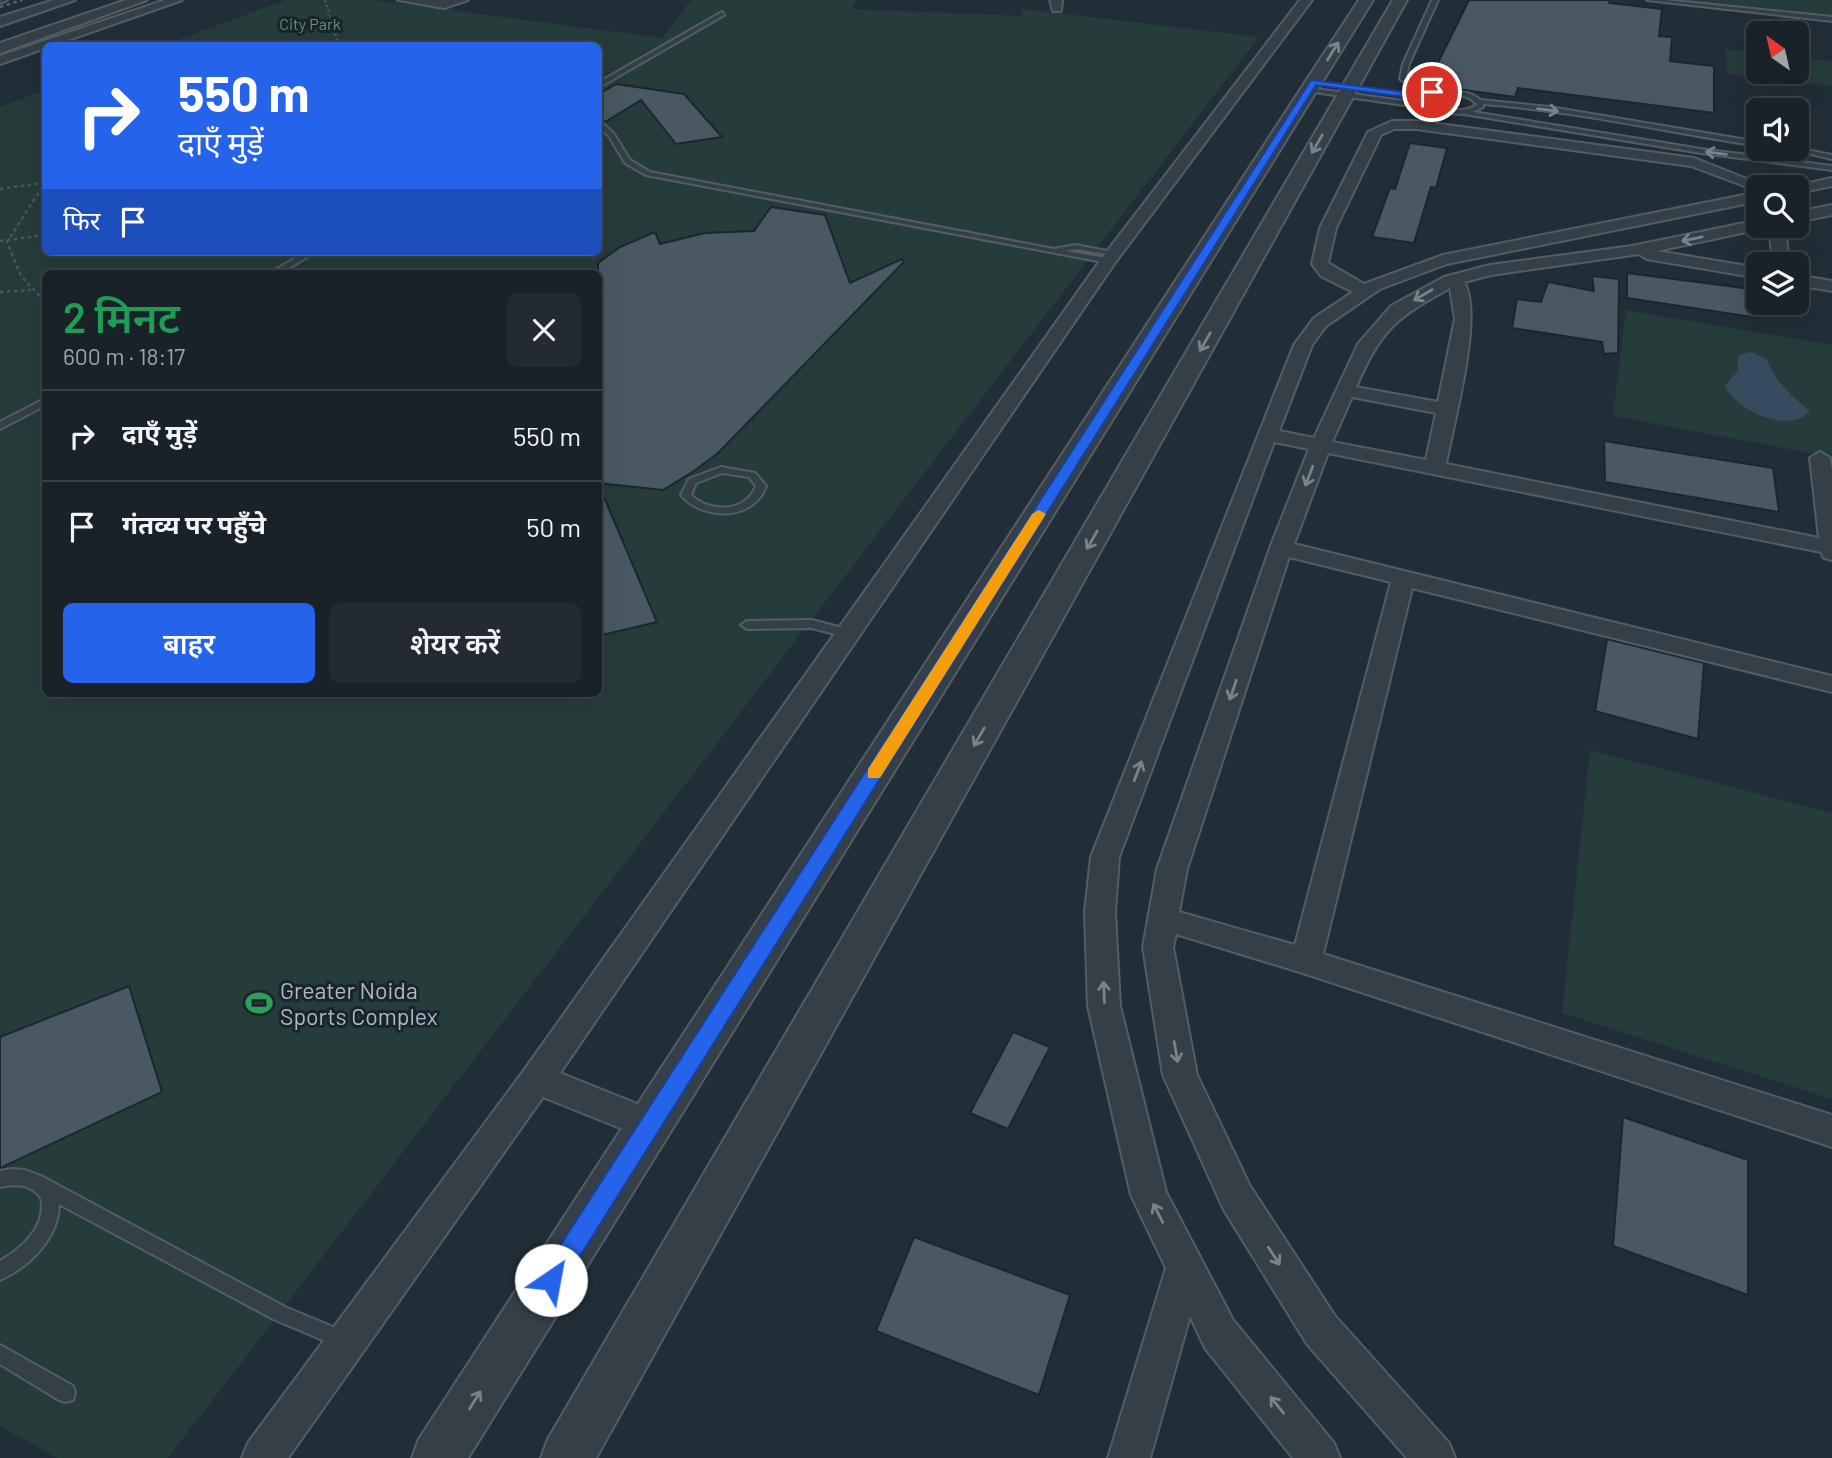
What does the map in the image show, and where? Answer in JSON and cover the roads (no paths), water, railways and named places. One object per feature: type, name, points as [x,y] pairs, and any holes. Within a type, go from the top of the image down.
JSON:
[{"type":"street","points":[[0,10],[32,0]]},
{"type":"street","points":[[0,22],[68,0]]},
{"type":"street","points":[[0,39],[116,0]]},
{"type":"street","points":[[0,48],[140,0]]},
{"type":"street","points":[[53,42],[176,0]]},
{"type":"street","points":[[404,0],[444,5],[461,0]]},
{"type":"street","points":[[263,1458],[537,1079],[1111,257],[1306,0]]},
{"type":"street","points":[[438,1458],[1366,0]]},
{"type":"street","points":[[567,1458],[1400,0]]},
{"type":"street","points":[[0,60],[42,46]]},
{"type":"street","points":[[1364,291],[1327,272],[1320,264],[1328,228],[1375,132],[1392,125],[1416,125],[1694,162],[1746,193]]},
{"type":"street","points":[[1809,186],[1832,181]]},
{"type":"street","points":[[1320,1458],[1219,1334],[1149,1195],[1104,1006],[1100,912],[1105,857],[1266,435],[1303,345],[1320,322],[1364,291],[1412,269],[1443,260],[1746,200]]},
{"type":"street","points":[[1809,215],[1832,210]]},
{"type":"street","points":[[1434,1458],[1321,1330],[1237,1198],[1180,1075],[1158,947],[1161,918],[1172,869],[1281,548],[1321,445],[1364,348],[1397,310],[1454,279],[1490,270],[1632,251],[1746,228]]},
{"type":"street","points":[[1632,251],[1746,272]]},
{"type":"street","points":[[1435,467],[1464,311],[1462,293],[1454,279]]},
{"type":"street","points":[[1809,282],[1832,286]]},
{"type":"street","points":[[1344,390],[1445,409]]},
{"type":"street","points":[[1266,435],[1435,467],[1832,550],[1820,458]]},
{"type":"street","points":[[1281,548],[1832,684]]},
{"type":"street","points":[[1306,961],[1403,579]]},
{"type":"street","points":[[1161,918],[1306,961],[1832,1131]]},
{"type":"street","points":[[537,1079],[650,1125]]},
{"type":"street","points":[[1129,1458],[1185,1267]]},
{"type":"lane","points":[[1423,95],[1403,79],[1406,64],[1435,0]]},
{"type":"lane","points":[[1650,0],[1832,19]]},
{"type":"lane","points":[[602,84],[722,15]]},
{"type":"lane","points":[[1311,86],[1691,149],[1832,168]]},
{"type":"lane","points":[[1348,91],[1423,95],[1451,92],[1470,96],[1480,103],[1620,119],[1695,136],[1746,142]]},
{"type":"lane","points":[[1423,95],[1419,99],[1426,106]]},
{"type":"lane","points":[[1464,112],[1478,108],[1480,103]]},
{"type":"lane","points":[[602,124],[612,132],[624,161],[648,173],[1057,250],[1075,247],[1111,257]]},
{"type":"lane","points":[[1691,149],[1695,136]]},
{"type":"lane","points":[[1809,153],[1832,158]]},
{"type":"lane","points":[[279,270],[305,256]]},
{"type":"lane","points":[[0,426],[42,403]]},
{"type":"lane","points":[[721,470],[752,475],[761,486],[760,492],[755,499],[735,509],[709,510],[698,506],[686,495],[687,487],[699,476],[721,470]]},
{"type":"lane","points":[[747,625],[812,624],[850,634]]},
{"type":"lane","points":[[0,1179],[34,1178],[46,1188],[279,1313],[348,1342]]},
{"type":"lane","points":[[0,1271],[25,1254],[46,1227],[52,1202],[46,1188]]},
{"type":"lane","points":[[0,1354],[66,1393]]},
{"type":"water","points":[[1750,352],[1766,358],[1784,388],[1810,411],[1801,418],[1790,421],[1777,420],[1764,417],[1740,404],[1725,386],[1737,372],[1739,355]]},
{"type":"railway","points":[[0,7],[22,0]]},
{"type":"place","name":"Greater Noida Sports Complex","points":[[259,1003]]},
{"type":"park label","name":"City Park","points":[[310,23]]}]
